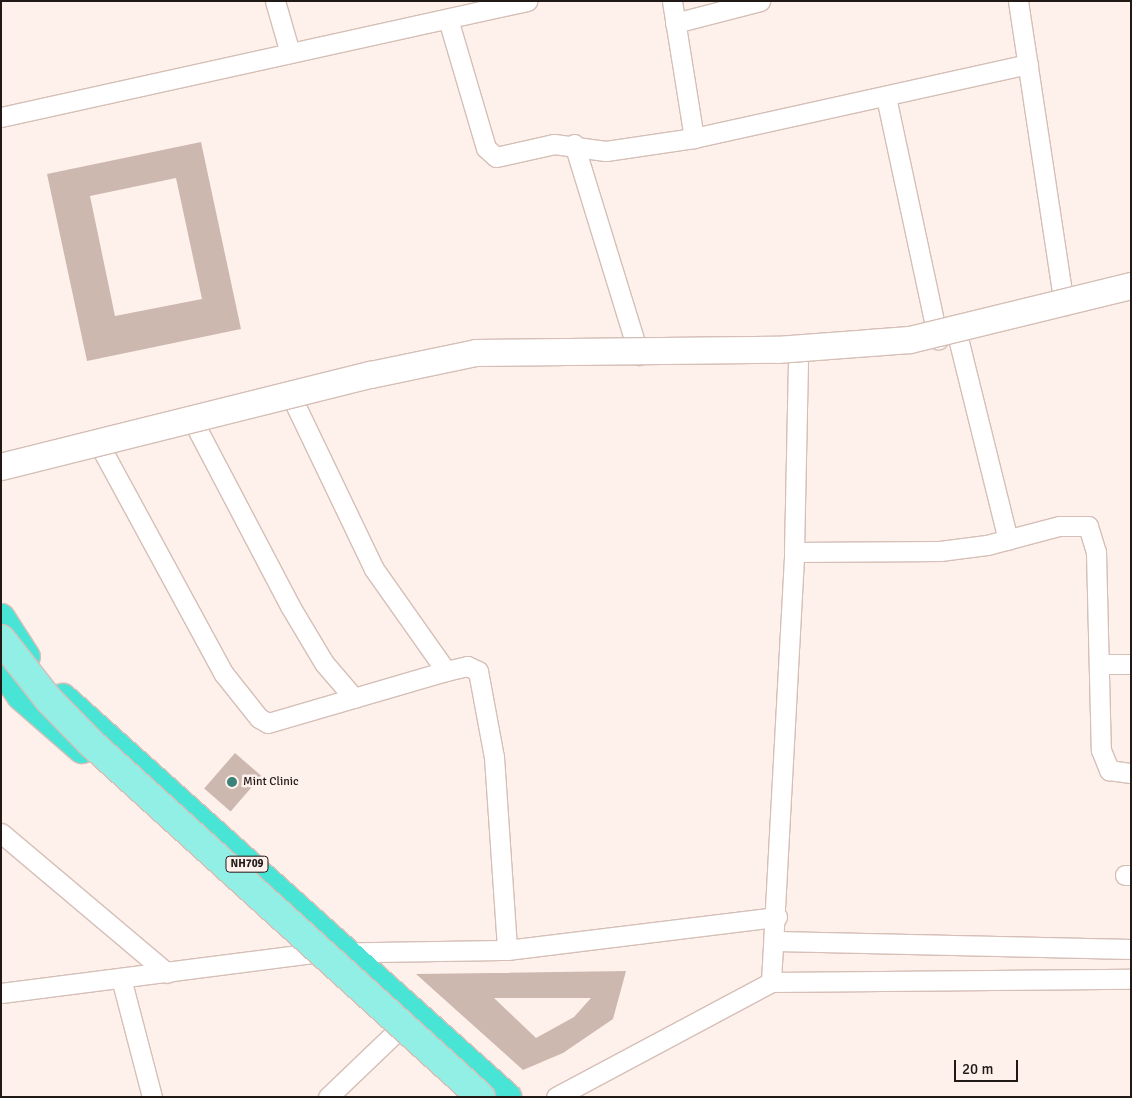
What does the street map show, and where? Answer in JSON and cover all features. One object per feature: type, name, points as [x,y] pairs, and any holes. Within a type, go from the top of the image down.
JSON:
[{"type":"highway","name":"NH709","points":[[1,618],[39,676],[507,1097]]},
{"type":"highway","name":"NH709","points":[[1,668],[22,696],[312,953],[464,1097]]},
{"type":"main road","points":[[1,639],[49,700],[92,744],[481,1097]]},
{"type":"street","points":[[275,1],[290,53]]},
{"type":"street","points":[[1,117],[527,1]]},
{"type":"street","points":[[672,1],[694,138]]},
{"type":"street","points":[[675,23],[760,1]]},
{"type":"street","points":[[1018,1],[1064,306]]},
{"type":"street","points":[[448,19],[490,155],[574,144],[606,151],[694,138],[886,98],[1028,64]]},
{"type":"street","points":[[886,98],[938,339]]},
{"type":"street","points":[[574,144],[638,355]]},
{"type":"street","points":[[1,467],[466,355],[777,350],[910,340],[1131,286]]},
{"type":"street","points":[[957,334],[1008,540]]},
{"type":"street","points":[[772,982],[776,941],[794,552],[798,355]]},
{"type":"street","points":[[293,400],[374,569],[446,671]]},
{"type":"street","points":[[194,423],[290,606],[324,662],[354,698]]},
{"type":"street","points":[[100,446],[224,674],[259,718],[268,723],[446,671],[474,667],[482,681],[494,757],[507,950]]},
{"type":"street","points":[[794,552],[940,551],[1008,540],[1059,526],[1088,526],[1096,552],[1104,762],[1109,770],[1131,773]]},
{"type":"street","points":[[1100,664],[1131,664]]},
{"type":"street","points":[[1,834],[166,973]]},
{"type":"street","points":[[1,993],[312,953],[343,951],[507,950],[777,917]]},
{"type":"street","points":[[776,941],[1131,949]]},
{"type":"street","points":[[121,978],[152,1097]]},
{"type":"street","points":[[556,1097],[772,982],[1131,979]]},
{"type":"street","points":[[328,1097],[395,1033]]},
{"type":"building","points":[[201,142],[241,329],[87,361],[47,174]],"holes":[[[176,178],[202,299],[115,316],[90,196]]]},
{"type":"building","points":[[235,753],[261,776],[231,811],[204,788]]},
{"type":"building","points":[[626,971],[613,1019],[563,1053],[523,1070],[416,974]],"holes":[[[494,998],[591,998],[574,1017],[536,1038]]]},
{"type":"place","name":"Mint Clinic","points":[[232,782]]}]
